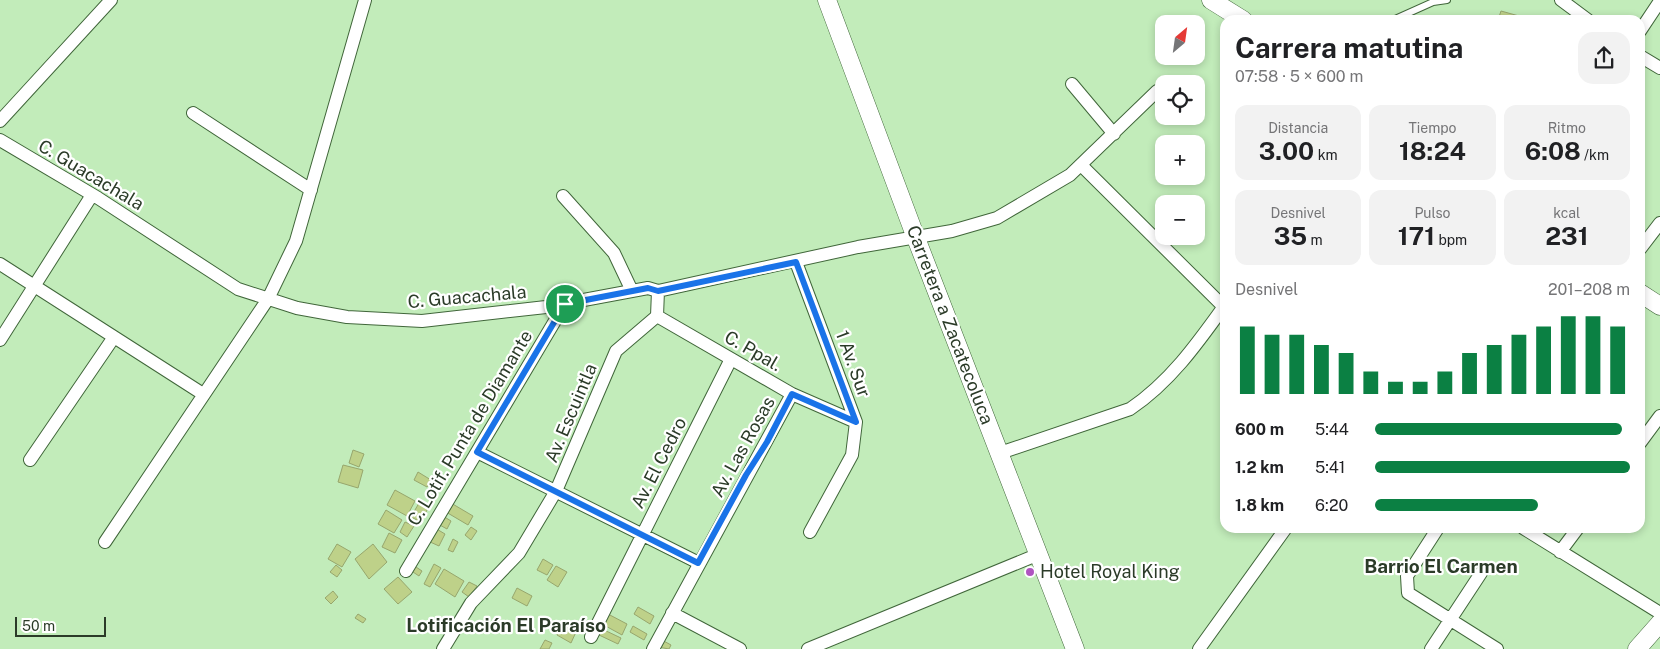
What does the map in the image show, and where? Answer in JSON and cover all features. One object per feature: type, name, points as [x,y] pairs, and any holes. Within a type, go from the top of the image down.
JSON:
[{"type":"main road","name":"Carretera a Zacatecoluca","points":[[828,0],[916,238],[1076,649]]},
{"type":"main road","points":[[1211,0],[1235,15]]},
{"type":"main road","points":[[1645,296],[1660,306]]},
{"type":"main road","points":[[1637,649],[1657,632]]},
{"type":"street","points":[[0,121],[111,0]]},
{"type":"street","points":[[105,542],[268,299],[296,241],[364,0]]},
{"type":"street","points":[[1561,0],[1581,15]]},
{"type":"street","points":[[1645,24],[1660,1]]},
{"type":"street","points":[[1645,59],[1660,68]]},
{"type":"street","points":[[1072,84],[1114,134]]},
{"type":"street","name":"C. Guacachala","points":[[0,140],[92,195],[238,289],[297,308],[347,317],[422,321],[565,304],[648,288],[658,291],[858,247],[952,231],[997,218],[1070,175],[1155,93]]},
{"type":"street","points":[[193,113],[311,190]]},
{"type":"street","points":[[1081,165],[1220,301]]},
{"type":"street","points":[[0,340],[92,195]]},
{"type":"street","points":[[563,196],[614,253],[632,291]]},
{"type":"street","points":[[1645,242],[1660,223]]},
{"type":"street","name":"1 Av. Sur","points":[[796,262],[856,422],[852,454],[810,532]]},
{"type":"street","points":[[0,264],[203,394]]},
{"type":"street","points":[[657,316],[658,291]]},
{"type":"street","name":"C. Lotif. Punta de Diamante","points":[[406,571],[565,304]]},
{"type":"street","points":[[1000,453],[1130,409],[1170,377],[1220,312]]},
{"type":"street","name":"C. Ppal.","points":[[657,316],[792,394],[856,422]]},
{"type":"street","name":"Av. Escuintla","points":[[443,649],[471,604],[519,553],[556,491],[616,351],[657,316]]},
{"type":"street","points":[[30,460],[114,337]]},
{"type":"street","name":"Av. El Cedro","points":[[591,636],[732,359]]},
{"type":"street","name":"Av. Las Rosas","points":[[653,649],[698,563],[746,475],[772,434],[792,394]]},
{"type":"street","points":[[1645,436],[1660,416]]},
{"type":"street","points":[[477,452],[698,563]]},
{"type":"street","points":[[1199,649],[1282,533]]},
{"type":"street","points":[[1435,533],[1412,566],[1406,583],[1408,593],[1497,649]]},
{"type":"street","points":[[1531,533],[1660,613]]},
{"type":"street","points":[[1560,552],[1574,533]]},
{"type":"street","points":[[808,649],[1039,554]]},
{"type":"street","points":[[1431,649],[1481,573]]},
{"type":"street","points":[[672,612],[740,649]]},
{"type":"lane","points":[[1404,15],[1433,2],[1447,0]]},
{"type":"building","points":[[1501,11],[1515,15],[1500,15]]},
{"type":"building","points":[[353,450],[364,454],[359,467],[349,463]]},
{"type":"building","points":[[343,465],[363,470],[358,488],[338,482]]},
{"type":"building","points":[[418,472],[431,480],[427,487],[414,480]]},
{"type":"building","points":[[395,490],[415,501],[407,516],[387,505]]},
{"type":"building","points":[[419,503],[428,508],[421,522],[411,517]]},
{"type":"building","points":[[451,503],[473,516],[468,525],[446,512]]},
{"type":"building","points":[[386,510],[402,520],[394,533],[378,524]]},
{"type":"building","points":[[443,516],[451,521],[447,529],[438,524]]},
{"type":"building","points":[[405,522],[414,526],[407,537],[400,532]]},
{"type":"building","points":[[471,527],[477,531],[471,540],[465,535]]},
{"type":"building","points":[[435,528],[445,534],[439,546],[428,541]]},
{"type":"building","points":[[389,533],[402,540],[395,553],[382,547]]},
{"type":"building","points":[[453,539],[458,542],[453,552],[448,550]]},
{"type":"building","points":[[337,544],[351,552],[342,567],[328,559]]},
{"type":"building","points":[[373,544],[387,562],[369,579],[355,559]]},
{"type":"building","points":[[543,559],[553,565],[547,575],[537,570]]},
{"type":"building","points":[[434,564],[441,568],[430,587],[424,584]]},
{"type":"building","points":[[336,565],[342,570],[337,577],[330,572]]},
{"type":"building","points":[[413,565],[422,571],[419,576],[410,570]]},
{"type":"building","points":[[556,566],[567,572],[558,587],[547,580]]},
{"type":"building","points":[[444,569],[464,581],[455,597],[435,584]]},
{"type":"building","points":[[398,577],[412,592],[398,604],[384,589]]},
{"type":"building","points":[[469,582],[477,586],[469,597],[462,592]]},
{"type":"building","points":[[517,588],[532,596],[527,606],[512,598]]},
{"type":"building","points":[[333,591],[338,597],[331,604],[325,598]]},
{"type":"building","points":[[638,607],[654,616],[650,624],[634,614]]},
{"type":"building","points":[[358,614],[366,619],[363,623],[355,618]]},
{"type":"building","points":[[608,614],[627,624],[622,635],[602,624]]},
{"type":"building","points":[[562,625],[576,632],[571,643],[557,635]]},
{"type":"building","points":[[633,626],[647,634],[644,640],[630,632]]},
{"type":"building","points":[[602,629],[621,638],[618,644],[599,635]]},
{"type":"building","points":[[545,640],[552,643],[549,649],[540,649]]},
{"type":"building","points":[[662,640],[671,645],[669,649],[658,647]]},
{"type":"place","name":"Hotel Royal King","points":[[1030,572]]},
{"type":"district","name":"Barrio El Carmen","points":[[1441,566]]},
{"type":"district","name":"Lotificación El Paraíso","points":[[506,625]]},
{"type":"route","points":[[796,262],[856,422],[792,394],[786,408],[746,475],[698,563],[477,452],[565,304],[648,288],[658,291],[796,262]]}]
